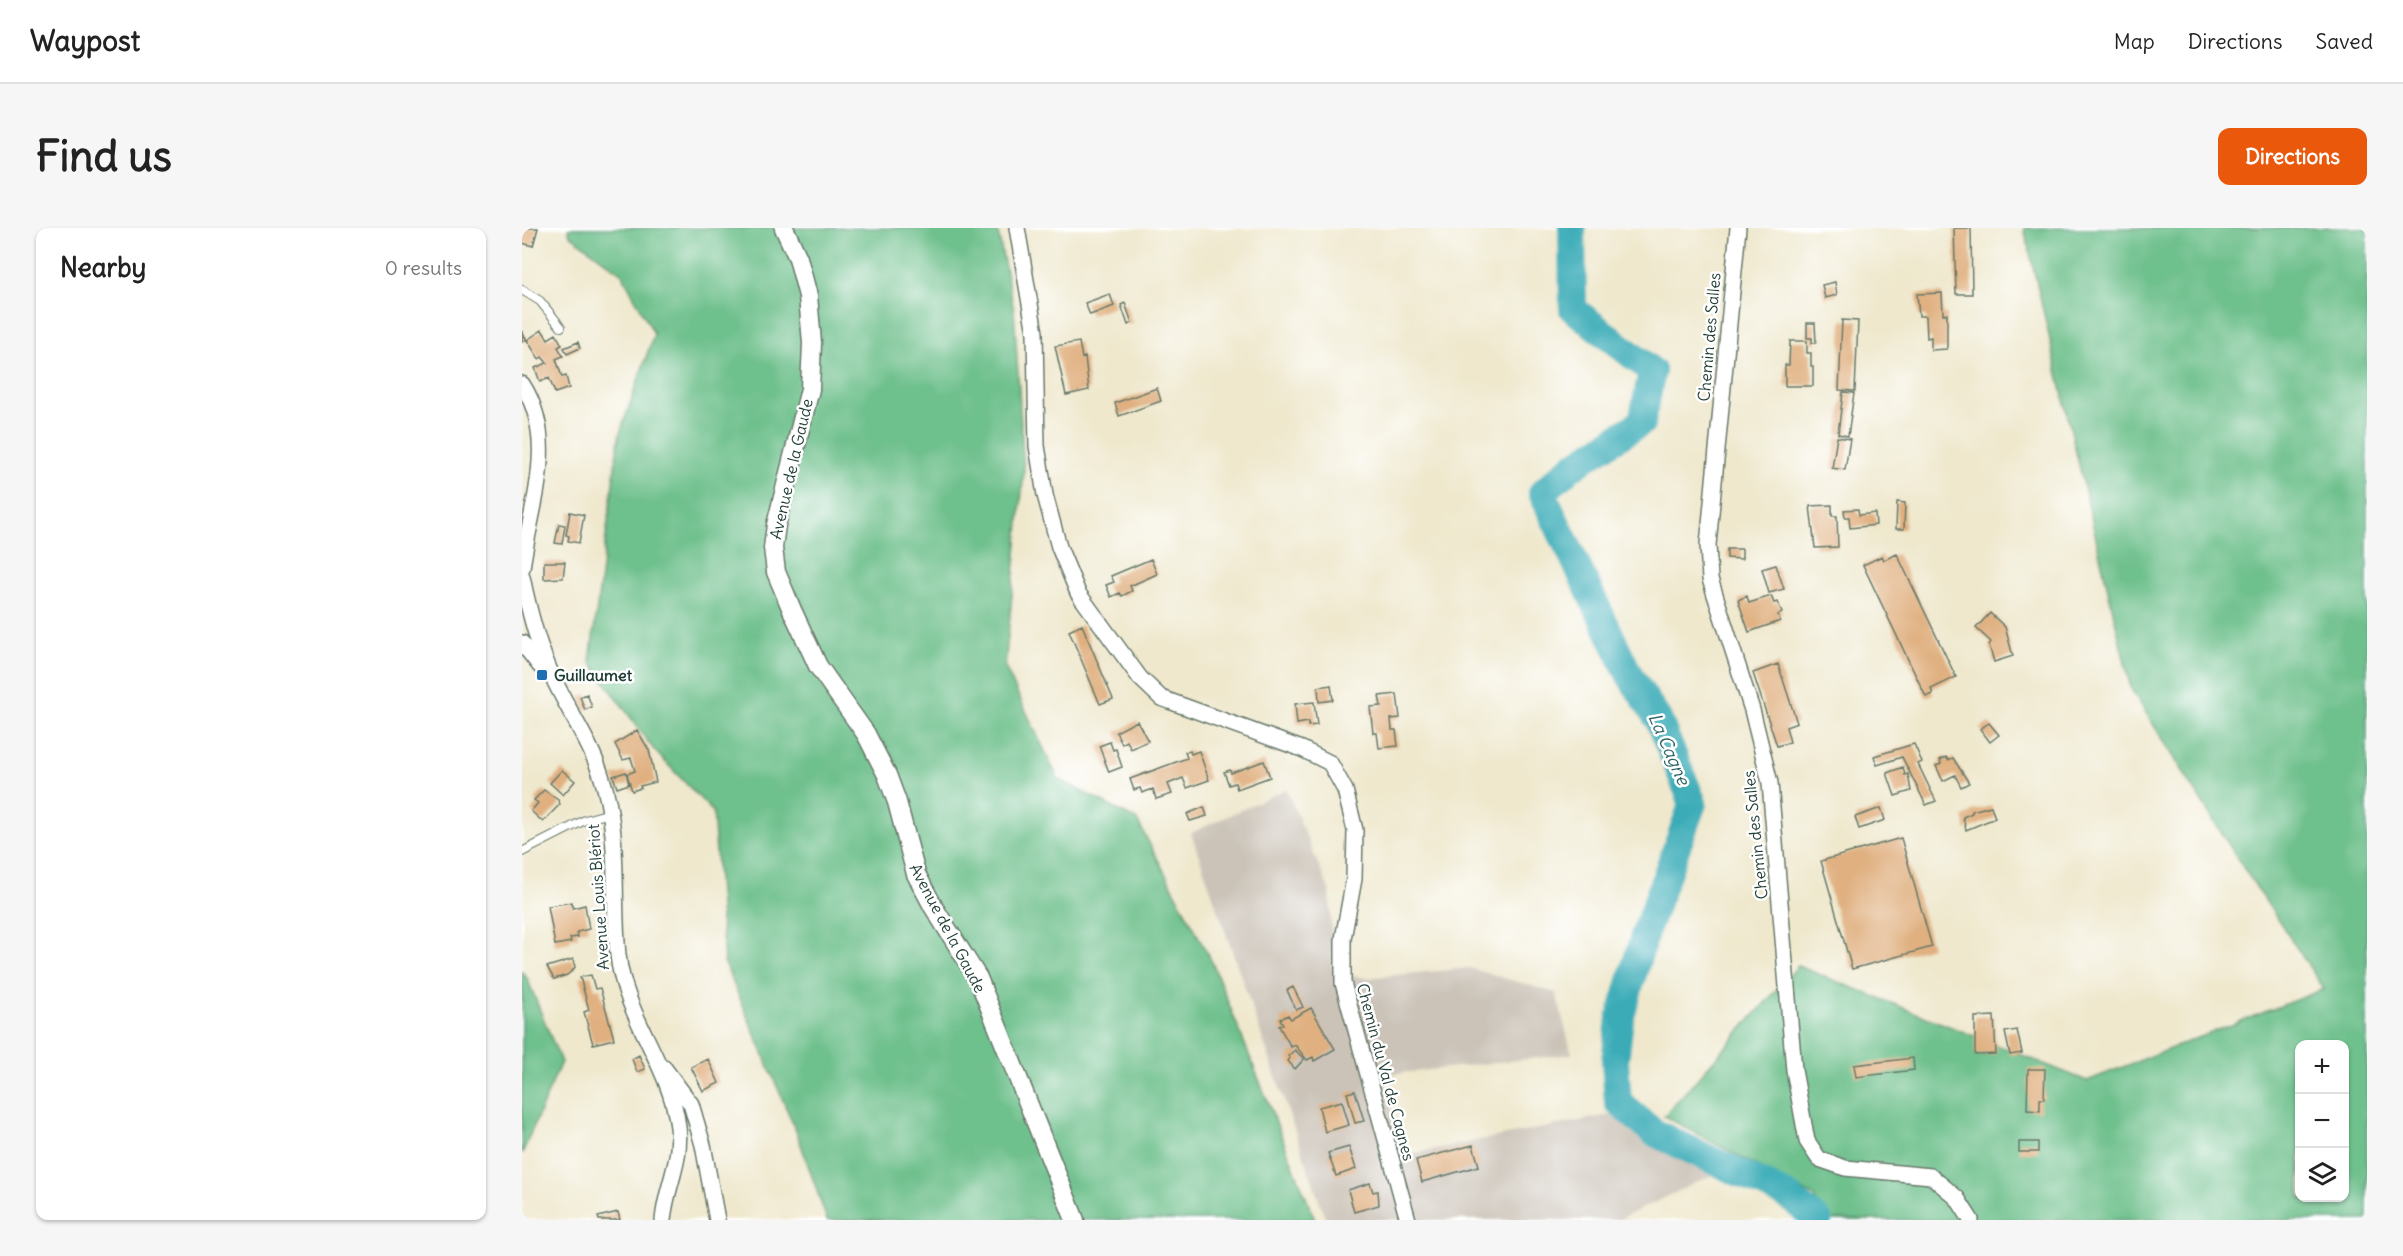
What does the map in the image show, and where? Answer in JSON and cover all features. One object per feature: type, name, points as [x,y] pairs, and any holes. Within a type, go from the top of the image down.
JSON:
[{"type":"street","name":"Avenue de la Gaude","points":[[784,228],[798,258],[808,296],[812,343],[810,389],[776,525],[773,548],[776,572],[818,666],[866,734],[887,775],[897,802],[916,874],[934,908],[978,978],[1075,1220]]},
{"type":"street","name":"Chemin du Val de Cagnes","points":[[1017,228],[1035,333],[1037,446],[1059,547],[1078,593],[1140,678],[1161,698],[1302,749],[1330,763],[1345,790],[1355,830],[1354,879],[1343,939],[1343,983],[1408,1220]]},
{"type":"street","name":"Chemin des Salles","points":[[1738,228],[1708,545],[1710,579],[1752,710],[1770,783],[1794,1070],[1807,1141],[1819,1160],[1845,1168],[1931,1176],[1957,1198],[1971,1220]]},
{"type":"street","points":[[522,384],[534,410],[542,454],[540,476],[522,568]]},
{"type":"street","name":"Avenue Louis Blériot","points":[[522,577],[534,627],[547,664],[601,775],[615,841],[618,955],[623,982],[632,1010],[659,1066],[675,1108],[679,1146],[675,1172],[664,1203],[663,1220]]},
{"type":"street","points":[[522,643],[540,666],[547,664]]},
{"type":"street","points":[[659,1066],[667,1069],[691,1104],[704,1144],[717,1220]]},
{"type":"lane","points":[[522,291],[540,301],[561,327]]},
{"type":"lane","points":[[522,852],[585,820],[610,813]]},
{"type":"shaded area","points":[[1286,789],[1330,892],[1333,971],[1365,978],[1469,968],[1556,993],[1572,1054],[1383,1075],[1404,1155],[1614,1114],[1716,1173],[1618,1220],[1326,1220],[1191,833]]},
{"type":"green space","points":[[568,228],[997,228],[1014,310],[1024,471],[1005,667],[1058,779],[1137,820],[1212,962],[1315,1220],[827,1220],[798,1136],[724,961],[713,812],[654,750],[590,661],[619,436],[654,334],[622,274],[570,235]]},
{"type":"green space","points":[[2024,228],[2367,228],[2367,1220],[1820,1220],[1815,1197],[1664,1116],[1798,966],[2087,1081],[2324,989],[2239,861],[2131,689]]},
{"type":"green space","points":[[522,972],[527,978],[561,1062],[522,1154]]},
{"type":"building","points":[[522,228],[538,228],[533,246],[522,243]]},
{"type":"building","points":[[1954,228],[1971,228],[1972,294],[1956,294]]},
{"type":"building","points":[[1835,282],[1837,295],[1825,298],[1822,285]]},
{"type":"building","points":[[1942,293],[1943,314],[1947,314],[1947,349],[1931,350],[1931,337],[1927,338],[1926,316],[1919,316],[1917,294]]},
{"type":"building","points":[[1110,294],[1114,306],[1090,315],[1085,303]]},
{"type":"building","points":[[1125,303],[1132,323],[1128,325],[1121,305]]},
{"type":"building","points":[[1842,320],[1858,321],[1855,391],[1839,390]]},
{"type":"building","points":[[1807,323],[1815,323],[1816,343],[1812,343],[1812,338],[1807,338]]},
{"type":"building","points":[[542,330],[548,339],[556,334],[562,345],[558,347],[563,356],[556,359],[562,377],[566,376],[569,388],[555,393],[549,378],[540,382],[535,368],[547,363],[542,357],[539,359],[527,340]]},
{"type":"building","points":[[522,332],[527,340],[522,342]]},
{"type":"building","points":[[1790,341],[1807,341],[1807,353],[1811,353],[1811,366],[1813,366],[1813,386],[1785,386],[1785,365],[1789,365]]},
{"type":"building","points":[[578,342],[580,348],[567,354],[564,348]]},
{"type":"building","points":[[1079,342],[1082,358],[1085,357],[1089,390],[1066,395],[1055,346]]},
{"type":"building","points":[[1157,388],[1161,401],[1119,416],[1115,403]]},
{"type":"building","points":[[1843,392],[1854,393],[1848,436],[1838,434]]},
{"type":"building","points":[[1837,437],[1850,439],[1845,470],[1832,468]]},
{"type":"building","points":[[1897,502],[1905,503],[1904,529],[1896,529]]},
{"type":"building","points":[[1832,505],[1832,516],[1837,516],[1838,547],[1815,548],[1810,506]]},
{"type":"building","points":[[1858,509],[1859,515],[1875,513],[1876,525],[1850,528],[1849,517],[1845,517],[1844,510]]},
{"type":"building","points":[[570,512],[584,515],[579,543],[568,541],[569,536],[566,535]]},
{"type":"building","points":[[559,524],[565,525],[562,544],[555,543]]},
{"type":"building","points":[[1727,549],[1742,549],[1742,559],[1727,558]]},
{"type":"building","points":[[1897,554],[1956,677],[1931,689],[1933,694],[1926,697],[1863,565],[1882,556],[1884,560]]},
{"type":"building","points":[[1151,559],[1157,574],[1130,586],[1132,591],[1122,596],[1120,593],[1111,597],[1106,585],[1114,582],[1111,576]]},
{"type":"building","points":[[544,562],[565,562],[563,578],[544,579]]},
{"type":"building","points":[[1776,565],[1784,589],[1769,593],[1762,569]]},
{"type":"building","points":[[1747,596],[1749,603],[1771,596],[1774,603],[1778,602],[1782,613],[1778,615],[1780,621],[1749,632],[1738,600]]},
{"type":"building","points":[[1990,613],[2005,627],[2013,656],[1994,662],[1989,645],[1991,642],[1976,628]]},
{"type":"building","points":[[1082,625],[1113,699],[1100,704],[1069,631]]},
{"type":"building","points":[[1778,664],[1797,723],[1786,727],[1790,742],[1777,746],[1753,673]]},
{"type":"building","points":[[1331,685],[1333,700],[1319,702],[1318,687]]},
{"type":"building","points":[[587,694],[592,707],[585,710],[580,697]]},
{"type":"building","points":[[1397,694],[1400,718],[1391,719],[1392,730],[1396,730],[1398,746],[1379,748],[1377,733],[1373,733],[1370,707],[1381,706],[1379,696]]},
{"type":"building","points":[[1314,702],[1317,725],[1308,726],[1308,722],[1297,724],[1295,704]]},
{"type":"building","points":[[1137,721],[1148,741],[1131,749],[1127,741],[1122,744],[1116,732]]},
{"type":"building","points":[[1989,723],[1999,735],[1990,742],[1980,729]]},
{"type":"building","points":[[637,730],[649,750],[656,782],[640,786],[641,788],[632,791],[627,774],[635,771],[631,758],[623,760],[615,744]]},
{"type":"building","points":[[1110,742],[1113,750],[1116,749],[1122,767],[1109,772],[1099,746]]},
{"type":"building","points":[[1914,744],[1922,762],[1918,764],[1936,801],[1926,805],[1902,757],[1877,765],[1874,756]]},
{"type":"building","points":[[1190,751],[1191,754],[1199,751],[1209,780],[1187,788],[1183,778],[1168,784],[1172,794],[1156,799],[1153,789],[1142,793],[1140,788],[1134,790],[1130,779],[1187,758],[1185,752]]},
{"type":"building","points":[[1946,757],[1948,760],[1953,758],[1969,783],[1961,787],[1955,775],[1943,781],[1936,766],[1941,764],[1940,760]]},
{"type":"building","points":[[1264,761],[1270,777],[1237,789],[1235,783],[1229,785],[1224,772],[1230,770],[1231,773]]},
{"type":"building","points":[[1903,767],[1905,775],[1908,774],[1911,791],[1895,796],[1887,773]]},
{"type":"building","points":[[562,770],[575,781],[563,795],[550,783]]},
{"type":"building","points":[[626,772],[629,784],[617,788],[613,776]]},
{"type":"building","points":[[544,790],[560,804],[543,822],[531,811],[538,803],[534,800]]},
{"type":"building","points":[[1991,806],[1995,818],[1966,830],[1963,817],[1972,811]]},
{"type":"building","points":[[1204,807],[1207,816],[1190,821],[1187,814]]},
{"type":"building","points":[[1881,808],[1885,820],[1859,829],[1855,817]]},
{"type":"building","points":[[1901,838],[1932,947],[1852,969],[1821,861]]},
{"type":"building","points":[[572,902],[573,908],[585,905],[589,929],[577,932],[578,937],[570,938],[571,942],[555,945],[548,906]]},
{"type":"building","points":[[573,959],[575,967],[573,970],[567,975],[554,979],[547,967]]},
{"type":"building","points":[[591,975],[595,989],[600,988],[614,1039],[593,1044],[584,1012],[589,1010],[580,977]]},
{"type":"building","points":[[1293,987],[1303,1007],[1296,1010],[1287,990]]},
{"type":"building","points":[[1311,1008],[1335,1049],[1314,1061],[1313,1057],[1307,1060],[1295,1045],[1291,1047],[1279,1026],[1283,1024],[1280,1019],[1288,1015],[1291,1019]]},
{"type":"building","points":[[1994,1016],[1996,1054],[1975,1055],[1975,1017]]},
{"type":"building","points":[[2017,1030],[2022,1053],[2010,1055],[2005,1032]]},
{"type":"building","points":[[1295,1050],[1304,1059],[1295,1069],[1288,1061],[1290,1058],[1288,1056]]},
{"type":"building","points":[[639,1055],[645,1069],[637,1072],[632,1059]]},
{"type":"building","points":[[1913,1058],[1914,1070],[1856,1077],[1854,1065]]},
{"type":"building","points":[[708,1059],[719,1083],[703,1091],[691,1067]]},
{"type":"building","points":[[2028,1069],[2045,1069],[2044,1099],[2040,1099],[2040,1111],[2027,1110]]},
{"type":"building","points":[[1355,1091],[1364,1121],[1355,1123],[1347,1093]]},
{"type":"building","points":[[1342,1101],[1349,1125],[1325,1132],[1319,1107]]},
{"type":"building","points":[[2019,1142],[2038,1142],[2038,1152],[2019,1152]]},
{"type":"building","points":[[1473,1145],[1479,1166],[1422,1182],[1416,1160]]},
{"type":"building","points":[[1349,1147],[1356,1169],[1336,1176],[1328,1153]]},
{"type":"building","points":[[1370,1183],[1373,1192],[1378,1191],[1379,1205],[1354,1212],[1348,1190]]},
{"type":"building","points":[[618,1212],[620,1220],[599,1220],[598,1217]]},
{"type":"waterway","name":"La Cagne","points":[[1572,228],[1573,309],[1652,371],[1642,422],[1570,468],[1542,493],[1630,676],[1658,719],[1693,803],[1644,936],[1620,1019],[1615,1061],[1618,1102],[1653,1132],[1786,1195],[1818,1220]]},
{"type":"place","name":"Guillaumet","points":[[542,675]]}]
